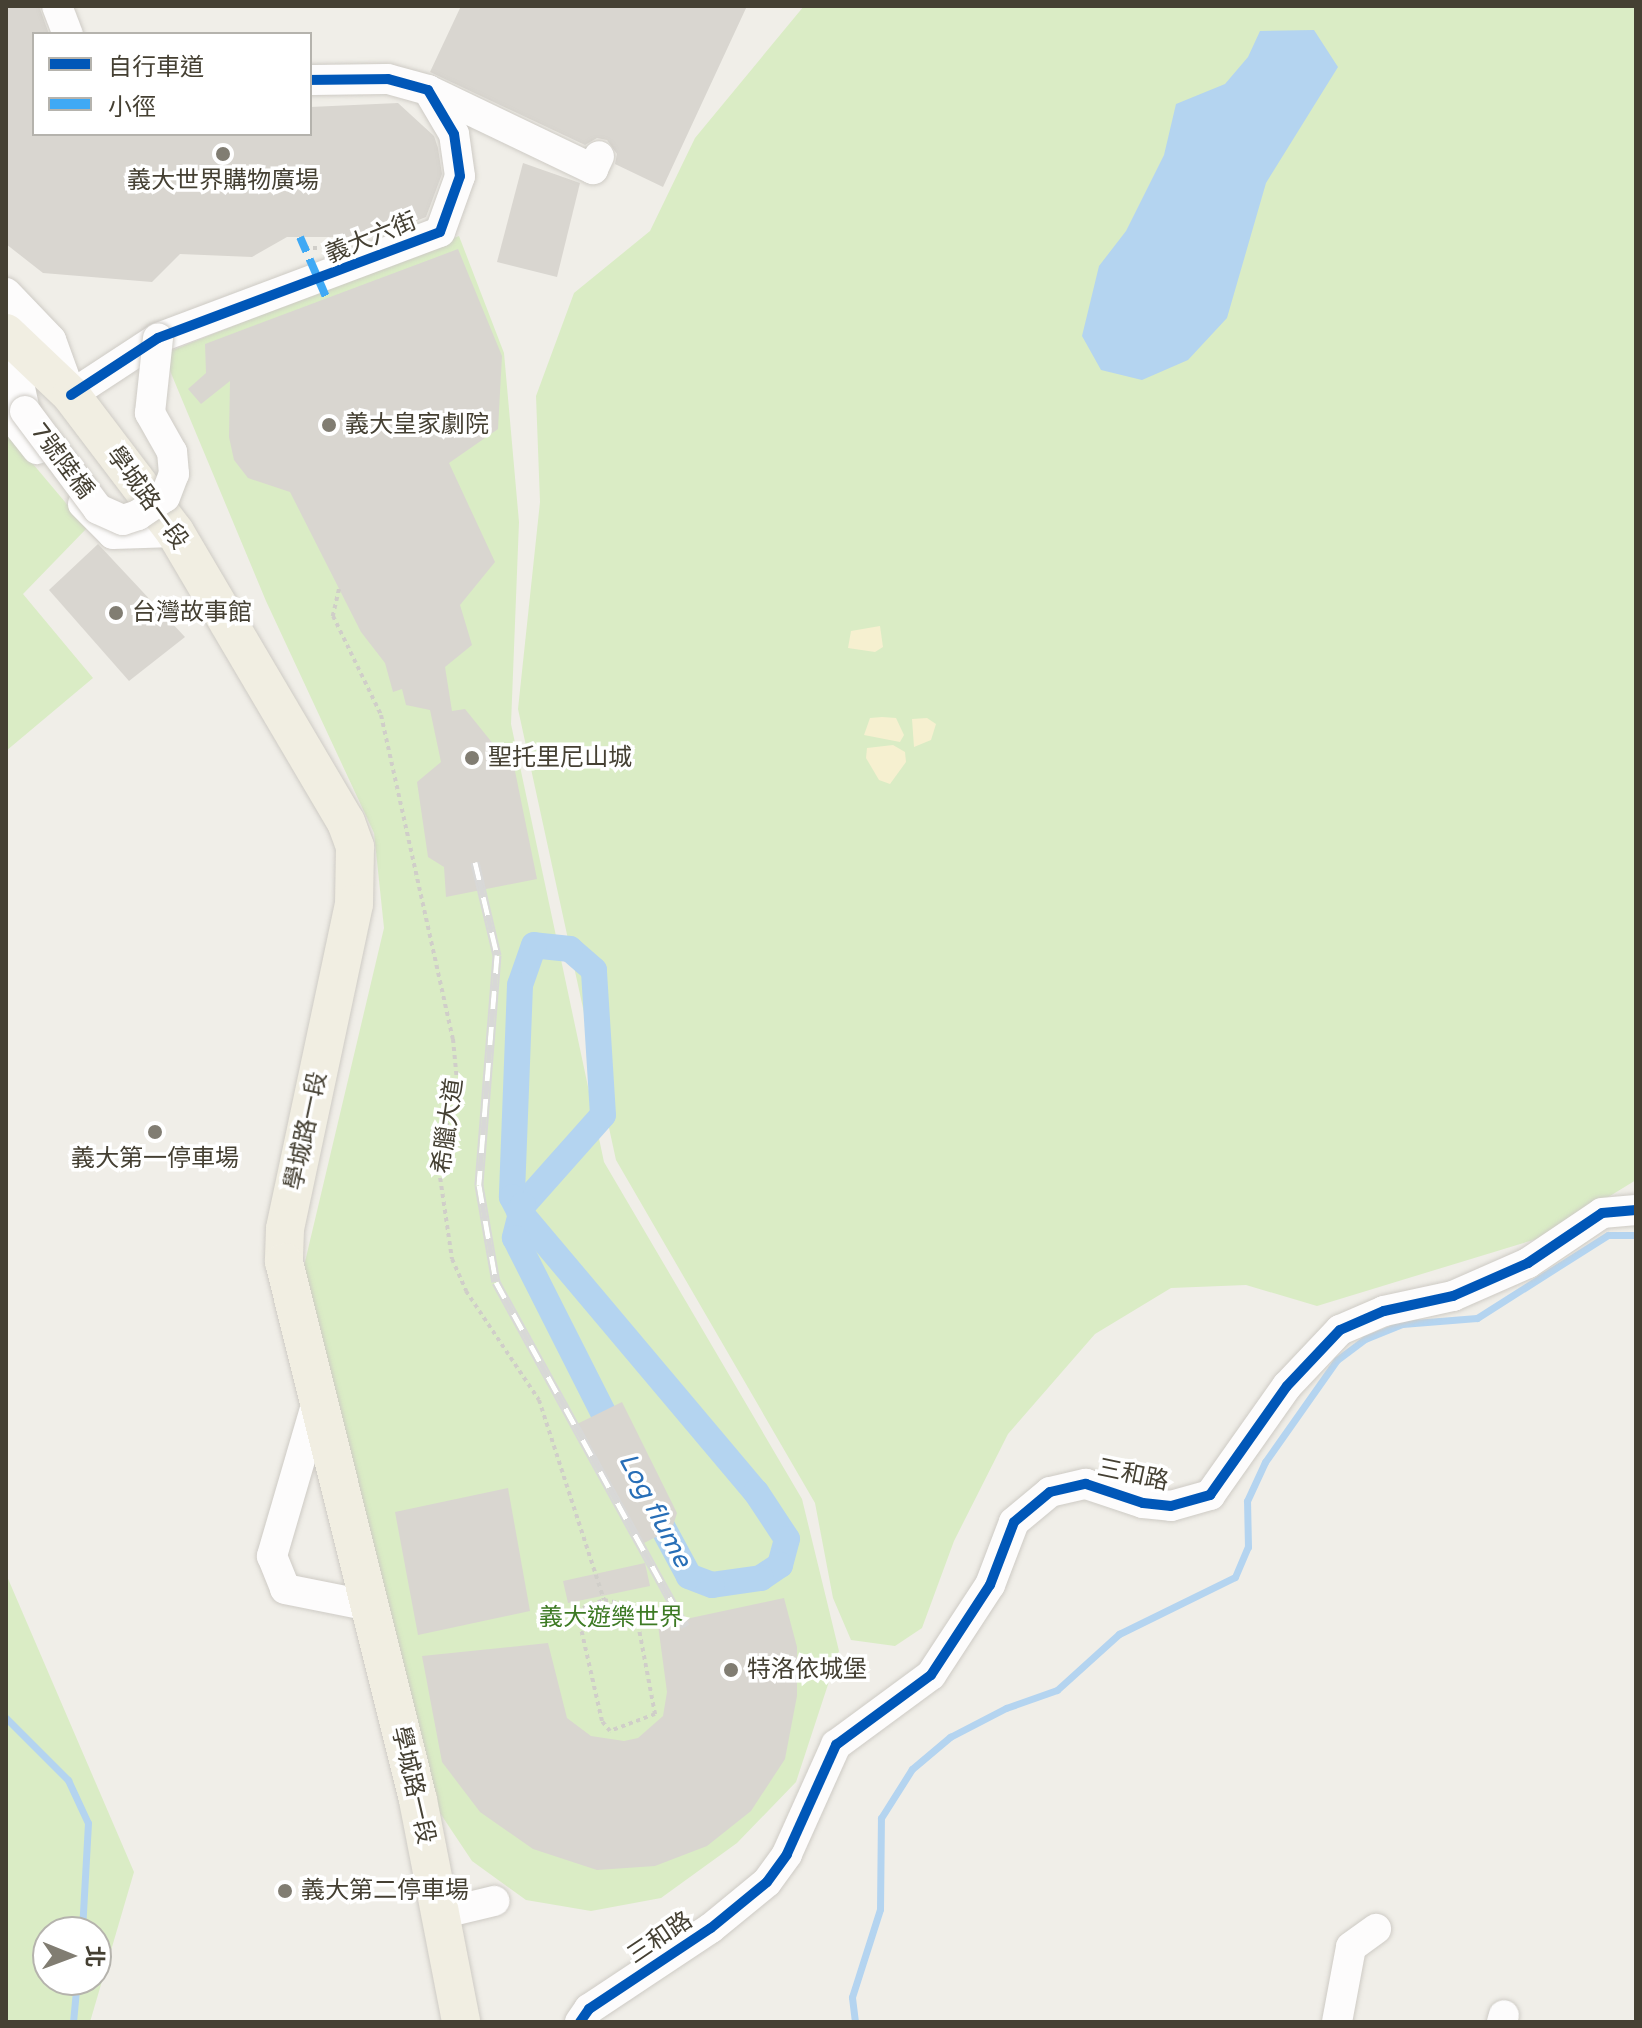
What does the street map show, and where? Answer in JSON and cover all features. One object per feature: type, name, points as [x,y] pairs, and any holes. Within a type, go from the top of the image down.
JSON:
[{"type":"main road","name":"學城路一段","points":[[8,335],[71,395],[175,532],[346,822],[355,847],[354,904],[285,1229],[284,1262],[323,1394],[370,1606],[418,1800],[461,2022]]},
{"type":"street","points":[[57,6],[67,32]]},
{"type":"street","points":[[312,80],[388,79],[428,90],[593,169],[599,156]]},
{"type":"street","name":"義大六街","points":[[71,395],[158,338],[440,232],[460,176],[454,134],[428,90]]},
{"type":"street","points":[[6,293],[51,340],[71,395]]},
{"type":"street","points":[[8,335],[15,410],[75,496],[113,534],[175,532]]},
{"type":"street","name":"7號陸橋","points":[[15,410],[98,509],[123,520],[138,515],[165,497],[174,474],[172,452],[150,413],[158,338]]},
{"type":"street","name":"三和路","points":[[580,2022],[589,2009],[711,1928],[767,1882],[787,1854],[836,1745],[931,1675],[990,1585],[1014,1522],[1050,1492],[1086,1484],[1143,1503],[1171,1506],[1210,1495],[1287,1386],[1340,1330],[1384,1311],[1453,1296],[1528,1263],[1602,1213],[1636,1210]]},
{"type":"street","points":[[323,1394],[272,1556],[285,1589],[370,1606]]},
{"type":"street","points":[[440,1914],[494,1901]]},
{"type":"street","points":[[1337,2022],[1351,1947],[1376,1929]]},
{"type":"path","points":[[604,1600],[617,1600],[633,1613],[656,1710],[651,1719],[610,1731],[602,1721],[579,1620],[583,1608],[604,1600]]},
{"type":"green space","points":[[804,6],[1636,6],[1636,1180],[1543,1237],[1317,1306],[1246,1285],[1171,1288],[1095,1334],[1008,1434],[954,1541],[922,1628],[895,1646],[851,1640],[833,1598],[815,1503],[616,1160],[518,709],[540,502],[536,396],[574,293],[650,231],[695,138]]},
{"type":"green space","name":"義大遊樂世界","points":[[459,236],[504,353],[519,522],[511,724],[604,1162],[802,1499],[839,1651],[796,1782],[737,1843],[661,1898],[591,1911],[526,1900],[472,1861],[436,1807],[304,1266],[384,928],[374,833],[266,601],[163,354]]},
{"type":"green space","points":[[6,432],[87,528],[23,594],[93,678],[6,751]]},
{"type":"green space","points":[[6,1574],[134,1872],[112,1947],[112,1916],[32,1916],[32,1996],[98,1996],[90,2022],[6,2022]]},
{"type":"sand","points":[[880,626],[883,647],[875,652],[848,648],[851,631]]},
{"type":"sand","points":[[870,718],[896,718],[904,735],[900,742],[864,735]]},
{"type":"sand","points":[[927,718],[936,724],[931,740],[914,747],[912,719]]},
{"type":"sand","points":[[893,745],[905,752],[906,762],[890,784],[879,780],[866,758],[867,748]]},
{"type":"water","points":[[1314,30],[1338,67],[1266,183],[1227,318],[1188,360],[1142,380],[1101,370],[1082,336],[1099,266],[1126,231],[1164,155],[1176,104],[1225,84],[1248,57],[1260,31]]},
{"type":"building","name":"義大世界購物廣場","points":[[6,6],[39,6],[48,32],[32,32],[32,136],[312,136],[312,107],[398,103],[434,136],[438,148],[442,174],[426,217],[376,237],[287,237],[252,257],[180,254],[152,282],[43,273],[6,244]]},
{"type":"building","points":[[461,6],[747,6],[663,187],[615,164],[617,154],[607,140],[597,138],[585,145],[430,72]]},
{"type":"building","points":[[523,163],[580,183],[557,277],[497,262]]},
{"type":"building","points":[[458,249],[502,356],[498,429],[449,463],[495,562],[460,605],[472,645],[445,667],[452,711],[465,709],[515,771],[537,879],[446,897],[444,867],[428,857],[417,782],[441,762],[430,710],[406,705],[402,689],[393,692],[385,663],[361,632],[290,492],[248,478],[234,460],[229,437],[230,381],[201,404],[188,389],[206,373],[205,344]]},
{"type":"building","name":"台灣故事館","points":[[98,544],[185,637],[129,681],[49,590]]},
{"type":"building","points":[[622,1402],[677,1513],[672,1529],[638,1546],[577,1424]]},
{"type":"building","points":[[508,1488],[530,1611],[418,1635],[395,1512]]},
{"type":"building","points":[[645,1563],[650,1586],[568,1603],[563,1581]]},
{"type":"building","name":"特洛依城堡","points":[[784,1598],[797,1647],[797,1696],[785,1759],[751,1811],[707,1846],[655,1866],[597,1870],[533,1849],[480,1812],[442,1762],[422,1656],[548,1643],[567,1718],[591,1736],[624,1741],[638,1738],[663,1716],[667,1692],[658,1625]]},
{"type":"waterway","name":"Log flume","points":[[523,1205],[603,1115],[594,970],[570,949],[534,945],[520,985],[512,1197],[519,1211],[756,1492],[787,1539],[780,1565],[761,1578],[712,1585],[689,1576],[649,1502]]},
{"type":"waterway","name":"Log flume","points":[[523,1205],[515,1238],[618,1442]]},
{"type":"waterway","points":[[855,2022],[852,1997],[880,1909],[881,1818],[912,1769],[950,1737],[1006,1708],[1057,1690],[1119,1634],[1235,1577],[1248,1547],[1247,1501],[1265,1462],[1337,1360],[1365,1339],[1402,1324],[1477,1318],[1608,1235],[1636,1235]]},
{"type":"waterway","points":[[6,1718],[68,1780],[88,1823],[83,1916]]},
{"type":"waterway","points":[[73,2022],[75,1996]]},
{"type":"railway","points":[[475,862],[497,955],[479,1185],[496,1282],[685,1626]]},
{"type":"marked path","points":[[300,237],[327,299]]},
{"type":"cycle path","points":[[71,395],[158,338],[440,232],[460,176],[454,134],[428,90],[388,79],[312,80]]},
{"type":"cycle path","points":[[580,2022],[589,2009],[711,1928],[767,1882],[787,1854],[836,1745],[931,1675],[990,1585],[1014,1522],[1050,1492],[1086,1484],[1143,1503],[1171,1506],[1210,1495],[1287,1386],[1340,1330],[1384,1311],[1453,1296],[1528,1263],[1602,1213],[1636,1210]]},
{"type":"place","name":"義大世界購物廣場","points":[[223,154]]},
{"type":"place","name":"義大皇家劇院","points":[[329,425]]},
{"type":"place","name":"台灣故事館","points":[[116,613]]},
{"type":"place","name":"聖托里尼山城","points":[[472,758]]},
{"type":"place","name":"義大第一停車場","points":[[155,1132]]},
{"type":"place","name":"特洛依城堡","points":[[731,1670]]},
{"type":"place","name":"義大第二停車場","points":[[285,1891]]}]
